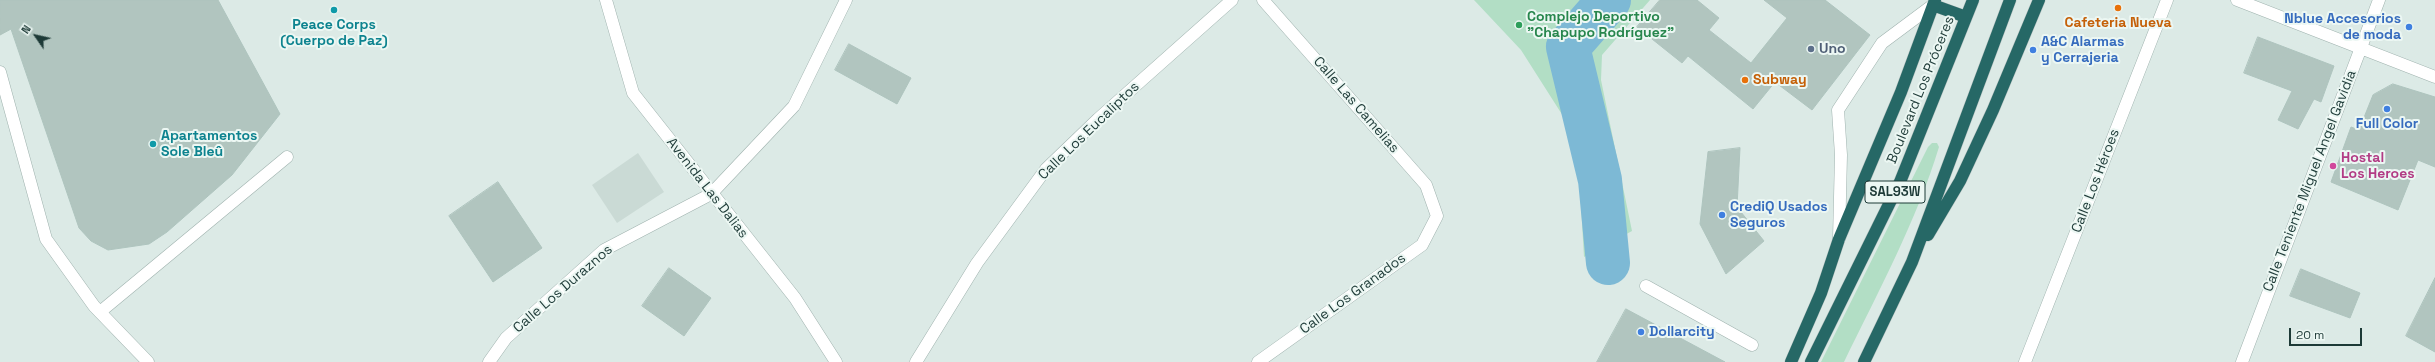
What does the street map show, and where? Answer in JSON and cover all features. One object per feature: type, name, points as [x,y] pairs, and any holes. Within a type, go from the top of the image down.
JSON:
[{"type":"highway","name":"Boulevard Los Próceres","points":[[1811,362],[1900,182],[1973,0]]},
{"type":"highway","name":"SAL93W","points":[[1864,362],[1912,262],[2010,0]]},
{"type":"highway","points":[[1912,262],[1960,181],[1993,110],[2039,0]]},
{"type":"highway","points":[[1791,362],[1821,293],[1839,239],[1901,92],[1934,2],[1966,17]]},
{"type":"street","name":"Avenida Las Dalias","points":[[606,0],[633,92],[711,194],[794,298],[836,362]]},
{"type":"street","name":"Calle Los Duraznos","points":[[490,362],[506,338],[604,250],[711,194],[794,106],[846,0]]},
{"type":"street","name":"Calle Los Eucaliptos","points":[[916,362],[978,263],[1046,169],[1098,119],[1232,0]]},
{"type":"street","name":"Calle Las Camelias","points":[[1263,0],[1426,185],[1437,216]]},
{"type":"street","name":"Calle Los Héroes","points":[[2025,362],[2167,0]]},
{"type":"street","points":[[2237,0],[2435,77]]},
{"type":"street","name":"Calle Teniente Miguel Angel Gavidia","points":[[2242,362],[2379,0]]},
{"type":"street","points":[[1839,239],[1842,155],[1838,110],[1882,43],[1934,2]]},
{"type":"street","points":[[0,72],[46,239],[100,312],[148,362]]},
{"type":"street","points":[[100,312],[287,157]]},
{"type":"street","name":"Calle Los Granados","points":[[1258,362],[1422,245],[1437,216]]},
{"type":"street","points":[[1646,286],[1752,345]]},
{"type":"shaded area","points":[[638,153],[664,192],[617,223],[592,185]]},
{"type":"green space","points":[[1474,0],[1650,0],[1602,55],[1601,80],[1632,231],[1584,257],[1577,138],[1521,50]]},
{"type":"green space","points":[[1932,143],[1937,143],[1939,147],[1930,175],[1908,230],[1844,362],[1821,362],[1928,147]]},
{"type":"building","name":"Apartamentos Sole Bleû","points":[[0,0],[218,0],[280,114],[232,175],[167,232],[149,244],[108,250],[91,241],[79,228],[11,29],[0,35]]},
{"type":"building","points":[[1660,0],[1697,0],[1719,18],[1709,30],[1751,63],[1787,18],[1764,0],[1825,0],[1870,35],[1812,110],[1775,82],[1753,109],[1688,56],[1682,63],[1637,27]]},
{"type":"building","points":[[2258,37],[2334,66],[2321,102],[2314,99],[2298,129],[2278,120],[2292,91],[2244,73]]},
{"type":"building","points":[[849,44],[911,78],[897,104],[835,70]]},
{"type":"building","points":[[2393,84],[2435,97],[2435,167],[2418,160],[2398,210],[2331,182],[2351,127],[2359,130],[2373,95]]},
{"type":"building","name":"CrediQ Usados Seguros","points":[[1740,148],[1737,207],[1764,241],[1726,274],[1700,224],[1708,152]]},
{"type":"building","points":[[498,182],[542,248],[493,282],[449,216]]},
{"type":"building","points":[[669,268],[711,298],[684,336],[642,306]]},
{"type":"building","points":[[2301,269],[2360,293],[2350,318],[2290,296]]},
{"type":"building","points":[[2435,278],[2435,352],[2406,336]]},
{"type":"building","name":"Dollarcity","points":[[1626,309],[1725,362],[1597,362]]},
{"type":"waterway","points":[[1608,263],[1600,180],[1568,47],[1609,0]]},
{"type":"place","name":"Cafeteria Nueva","points":[[2118,8]]},
{"type":"place","name":"Peace Corps (Cuerpo de Paz)","points":[[334,10]]},
{"type":"place","name":"Complejo Deportivo \"Chapupo Rodríguez\"","points":[[1519,25]]},
{"type":"place","name":"Nblue Accesorios de moda","points":[[2409,27]]},
{"type":"place","name":"Uno","points":[[1811,49]]},
{"type":"place","name":"A&C Alarmas y Cerrajeria","points":[[2033,50]]},
{"type":"place","name":"Subway","points":[[1745,80]]},
{"type":"place","name":"Full Color","points":[[2387,109]]},
{"type":"place","name":"Apartamentos Sole Bleû","points":[[153,144]]},
{"type":"place","name":"Hostal Los Heroes","points":[[2333,166]]},
{"type":"place","name":"CrediQ Usados Seguros","points":[[1722,215]]},
{"type":"place","name":"Dollarcity","points":[[1641,332]]}]
